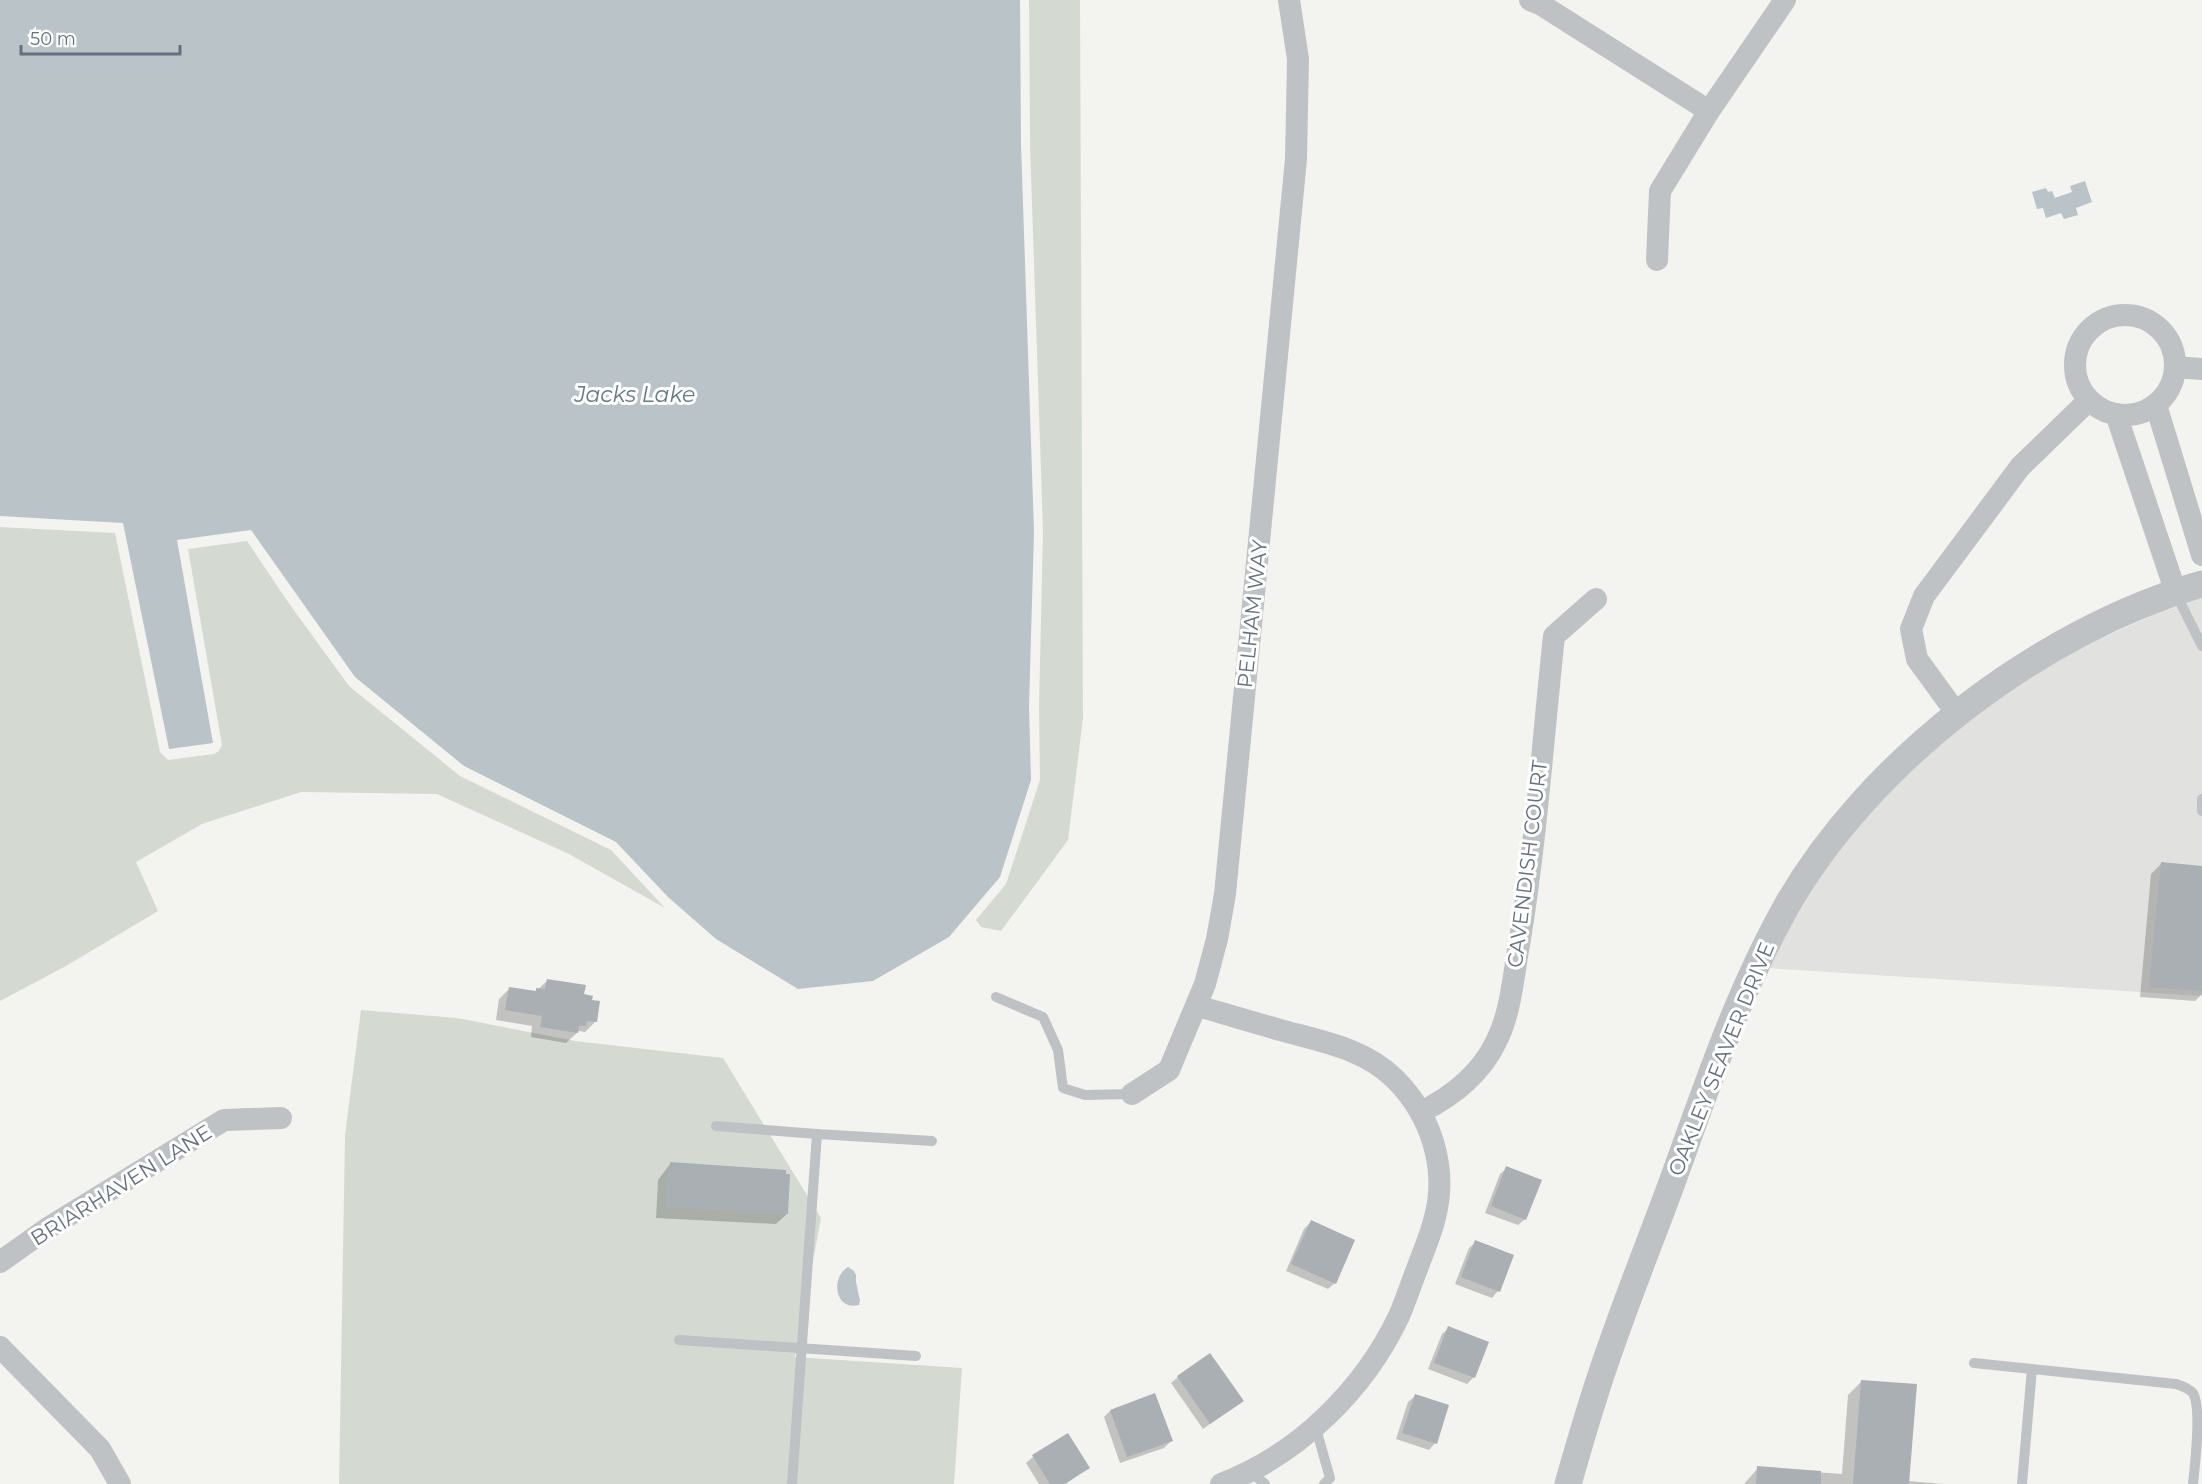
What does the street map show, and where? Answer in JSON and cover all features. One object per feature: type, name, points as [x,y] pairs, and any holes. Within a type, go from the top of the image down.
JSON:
[{"type":"street","name":"PELHAM WAY","points":[[1132,1094],[1169,1070],[1197,1006],[1217,939],[1226,894],[1296,159],[1298,59],[1289,0]]},
{"type":"street","points":[[1530,0],[1540,4],[1709,111]]},
{"type":"street","points":[[1657,260],[1660,191],[1709,111],[1785,0]]},
{"type":"street","points":[[2123,315],[2139,317],[2154,324],[2166,336],[2173,351],[2175,367],[2173,381],[2166,394],[2156,405],[2129,416],[2100,409],[2089,400],[2079,387],[2075,371],[2075,355],[2082,339],[2092,327],[2107,318],[2123,315]]},
{"type":"street","points":[[2175,367],[2202,369]]},
{"type":"street","points":[[1957,714],[1917,658],[1911,629],[1924,596],[2020,467],[2089,400]]},
{"type":"street","points":[[2156,405],[2202,555]]},
{"type":"street","points":[[2116,414],[2176,593]]},
{"type":"street","points":[[2141,489],[2178,478]]},
{"type":"street","name":"OAKLEY SEAVER DRIVE","points":[[1568,1484],[1593,1398],[1724,1041],[1763,949],[1787,905],[1823,851],[1854,811],[1909,755],[1957,714],[2012,673],[2077,636],[2150,603],[2202,584]]},
{"type":"street","name":"CAVENDISH COURT","points":[[1421,1112],[1443,1101],[1464,1086],[1482,1065],[1497,1042],[1507,1016],[1526,903],[1554,636],[1596,598]]},
{"type":"street","points":[[1197,1006],[1348,1048],[1375,1063],[1395,1078],[1421,1112],[1431,1135],[1438,1162],[1439,1187],[1436,1215],[1398,1316],[1378,1352],[1358,1381],[1331,1411],[1266,1462],[1257,1477],[1221,1484]]},
{"type":"street","name":"BRIARHAVEN LANE","points":[[0,1262],[48,1228],[224,1120],[281,1118]]},
{"type":"street","points":[[0,1347],[100,1449],[120,1484]]},
{"type":"lane","points":[[2176,593],[2202,646]]},
{"type":"lane","points":[[2202,799],[2202,812]]},
{"type":"lane","points":[[996,997],[1043,1017],[1058,1050],[1064,1088],[1085,1095],[1132,1094]]},
{"type":"lane","points":[[716,1126],[932,1141]]},
{"type":"lane","points":[[792,1484],[817,1134]]},
{"type":"lane","points":[[680,1340],[916,1356]]},
{"type":"lane","points":[[1974,1363],[2176,1384],[2187,1388],[2193,1394],[2200,1409],[2193,1484]]},
{"type":"lane","points":[[2022,1484],[2031,1369]]},
{"type":"lane","points":[[1315,1425],[1330,1478],[1324,1484]]},
{"type":"shaded area","points":[[1029,0],[1080,0],[1083,718],[1068,840],[1001,931],[981,927],[976,920],[1006,884],[1040,780],[1039,706],[1043,531],[1030,144]]},
{"type":"shaded area","points":[[0,527],[115,533],[160,752],[168,760],[214,754],[222,745],[188,549],[247,541],[349,686],[460,776],[611,850],[665,908],[569,854],[437,794],[301,792],[202,824],[136,862],[158,911],[66,966],[0,1001]]},
{"type":"shaded area","points":[[2202,598],[2202,996],[1767,968],[1832,858],[1862,820],[1916,764],[1963,724],[2018,684],[2082,647],[2153,615]]},
{"type":"shaded area","points":[[361,1010],[457,1018],[575,1041],[723,1058],[821,1218],[795,1357],[962,1368],[954,1484],[339,1484],[345,1135]]},
{"type":"water","name":"Jacks Lake","points":[[0,0],[1020,0],[1021,144],[1034,532],[1029,706],[1031,780],[1000,877],[949,937],[873,981],[798,989],[716,939],[668,897],[616,842],[464,766],[355,677],[251,530],[177,540],[213,743],[169,749],[123,523],[0,516]]},
{"type":"water","points":[[2085,181],[2092,202],[2076,208],[2078,215],[2064,219],[2061,213],[2046,218],[2043,208],[2037,209],[2032,192],[2046,188],[2048,192],[2052,191],[2055,198],[2072,192],[2070,186]]},
{"type":"water","points":[[848,1267],[856,1275],[859,1305],[851,1306],[840,1299],[837,1285],[842,1272]]},
{"type":"building","points":[[2161,862],[2202,866],[2202,991],[2149,987]]},
{"type":"building","points":[[547,979],[586,985],[584,994],[593,996],[592,1000],[600,1001],[597,1022],[587,1021],[586,1026],[579,1026],[578,1033],[540,1027],[542,1016],[505,1010],[509,987],[536,991],[536,988],[545,989]]},
{"type":"building","points":[[670,1162],[786,1170],[786,1174],[790,1174],[788,1214],[665,1208]]},
{"type":"building","points":[[1506,1166],[1542,1180],[1526,1220],[1491,1206]]},
{"type":"building","points":[[1311,1220],[1355,1240],[1336,1284],[1291,1264]]},
{"type":"building","points":[[1475,1240],[1514,1255],[1500,1292],[1461,1277]]},
{"type":"building","points":[[1448,1326],[1489,1342],[1475,1378],[1434,1363]]},
{"type":"building","points":[[1210,1353],[1244,1401],[1210,1424],[1177,1376]]},
{"type":"building","points":[[1861,1380],[1917,1384],[1909,1484],[1853,1484]]},
{"type":"building","points":[[1155,1393],[1173,1441],[1127,1457],[1110,1410]]},
{"type":"building","points":[[1415,1394],[1449,1405],[1437,1444],[1402,1433]]},
{"type":"building","points":[[1068,1433],[1090,1468],[1064,1484],[1050,1484],[1032,1455]]},
{"type":"building","points":[[1757,1466],[1821,1471],[1821,1484],[1756,1484]]}]
